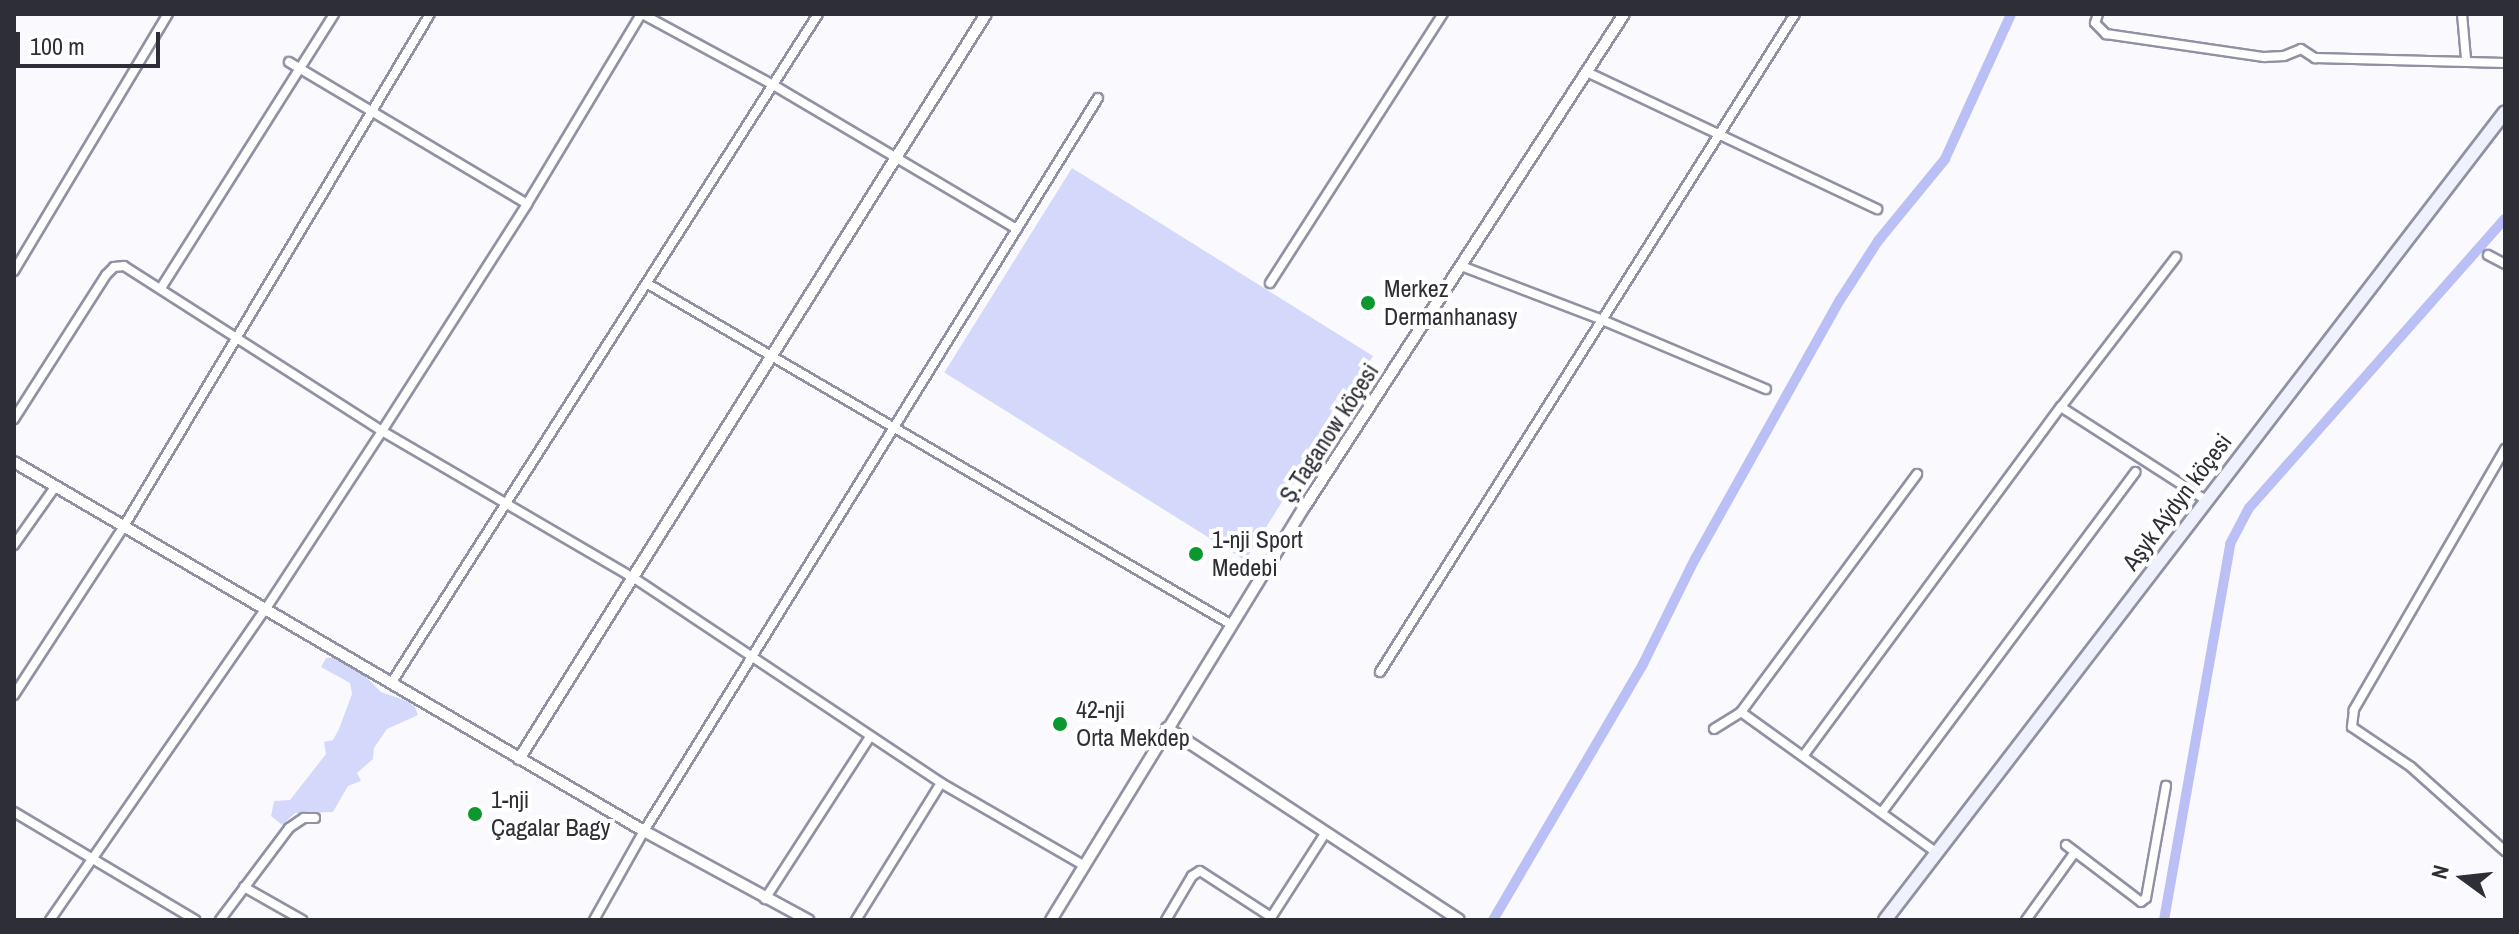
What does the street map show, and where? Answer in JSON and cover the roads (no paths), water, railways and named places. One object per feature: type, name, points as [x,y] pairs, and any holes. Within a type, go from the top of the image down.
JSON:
[{"type":"main road","name":"Aşyk Aýdyn köçesi","points":[[1885,920],[2505,112]]},
{"type":"street","points":[[14,271],[168,14]]},
{"type":"street","points":[[161,288],[334,14]]},
{"type":"street","points":[[14,695],[124,526],[235,334],[430,14]]},
{"type":"street","points":[[50,920],[265,610],[382,431],[527,204],[642,14],[775,86],[1017,229]]},
{"type":"street","points":[[392,682],[775,86],[818,14]]},
{"type":"street","points":[[519,759],[986,14]]},
{"type":"street","points":[[1270,283],[1443,14]]},
{"type":"street","name":"Ş.Taganow köçesi","points":[[1051,920],[1232,625],[1624,14]]},
{"type":"street","points":[[1380,672],[1795,14]]},
{"type":"street","points":[[2098,14],[2095,23],[2106,34],[2264,57],[2284,56],[2301,49],[2315,58],[2466,59],[2505,63]]},
{"type":"street","points":[[2462,14],[2466,59]]},
{"type":"street","points":[[289,62],[527,204]]},
{"type":"street","points":[[1587,72],[1877,209]]},
{"type":"street","points":[[594,920],[644,831],[1098,98]]},
{"type":"street","points":[[2488,255],[2505,264]]},
{"type":"street","points":[[1804,755],[2176,257]]},
{"type":"street","points":[[14,419],[106,275],[114,267],[124,266],[235,334],[382,431],[634,578],[754,655],[941,783],[1085,866]]},
{"type":"street","points":[[1461,266],[1600,319],[1766,389]]},
{"type":"street","points":[[648,284],[1232,625]]},
{"type":"street","points":[[2061,407],[2206,500]]},
{"type":"street","points":[[2505,449],[2354,710],[2352,727],[2411,767],[2505,851]]},
{"type":"street","points":[[14,462],[519,759],[765,899],[808,920]]},
{"type":"street","points":[[1882,812],[2135,472]]},
{"type":"street","points":[[1714,729],[1741,712],[1917,474]]},
{"type":"street","points":[[14,545],[55,487]]},
{"type":"street","points":[[1741,712],[1937,853]]},
{"type":"street","points":[[1167,728],[1459,920]]},
{"type":"street","points":[[765,899],[870,737]]},
{"type":"street","points":[[856,920],[941,783]]},
{"type":"street","points":[[2066,845],[2141,902],[2146,898],[2166,786]]},
{"type":"street","points":[[14,812],[195,920]]},
{"type":"street","points":[[220,920],[295,822],[315,818]]},
{"type":"street","points":[[1166,920],[1192,876],[1200,871],[1270,919],[1326,832]]},
{"type":"street","points":[[2026,920],[2075,852]]},
{"type":"street","points":[[244,887],[302,920]]},
{"type":"waterway","points":[[1493,920],[1643,664],[1695,559],[1840,300],[1878,241],[1945,159],[2011,14]]},
{"type":"waterway","points":[[2164,920],[2230,544],[2249,508],[2505,219]]},
{"type":"place","name":"Merkez Dermanhanasy","points":[[1368,303]]},
{"type":"place","name":"1-nji Sport Medebi","points":[[1196,554]]},
{"type":"place","name":"42-nji Orta Mekdep","points":[[1060,724]]},
{"type":"place","name":"1-nji Çagalar Bagy","points":[[475,814]]}]
